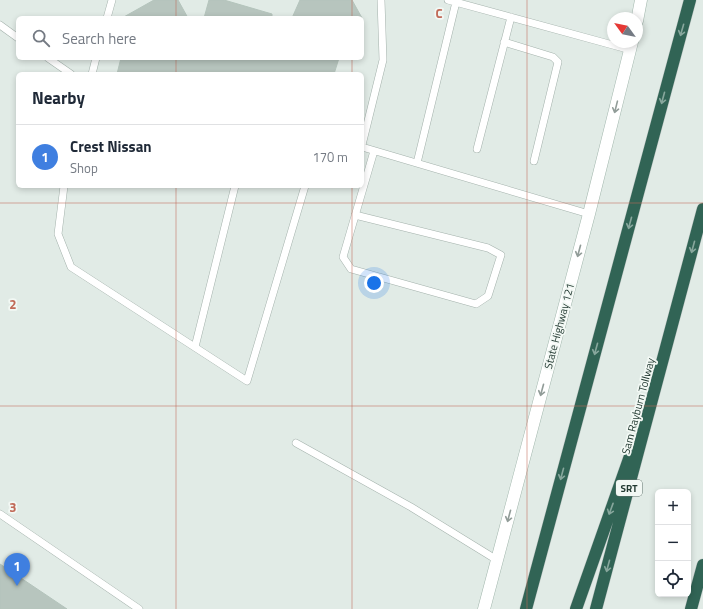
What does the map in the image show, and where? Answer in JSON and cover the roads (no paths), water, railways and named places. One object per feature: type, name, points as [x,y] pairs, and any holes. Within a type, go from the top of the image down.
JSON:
[{"type":"highway","points":[[526,609],[690,0]]},
{"type":"highway","name":"Sam Rayburn Tollway","points":[[596,609],[703,209]]},
{"type":"highway","points":[[576,609],[662,366]]},
{"type":"highway","points":[[691,609],[703,565]]},
{"type":"main road","points":[[639,12],[641,0]]},
{"type":"main road","name":"State Highway 121","points":[[484,609],[631,48]]},
{"type":"lane","points":[[108,16],[112,0]]},
{"type":"lane","points":[[364,138],[383,60],[381,0]]},
{"type":"lane","points":[[448,0],[607,40]]},
{"type":"lane","points":[[417,163],[456,2]]},
{"type":"lane","points":[[477,149],[511,17]]},
{"type":"lane","points":[[0,25],[16,37]]},
{"type":"lane","points":[[504,42],[553,56],[558,62],[534,161]]},
{"type":"lane","points":[[51,60],[68,72]]},
{"type":"lane","points":[[92,72],[96,60]]},
{"type":"lane","points":[[364,147],[589,214]]},
{"type":"lane","points":[[364,185],[374,151]]},
{"type":"lane","points":[[64,188],[58,234],[71,267],[247,382],[304,188]]},
{"type":"lane","points":[[195,347],[235,188]]},
{"type":"lane","points":[[355,215],[488,248],[502,255],[488,296],[476,304],[351,270],[343,257],[355,215],[363,188]]},
{"type":"lane","points":[[296,443],[411,507],[497,560]]},
{"type":"lane","points":[[0,514],[139,609]]},
{"type":"place","name":"Crest Nissan","points":[[17,586]]}]
